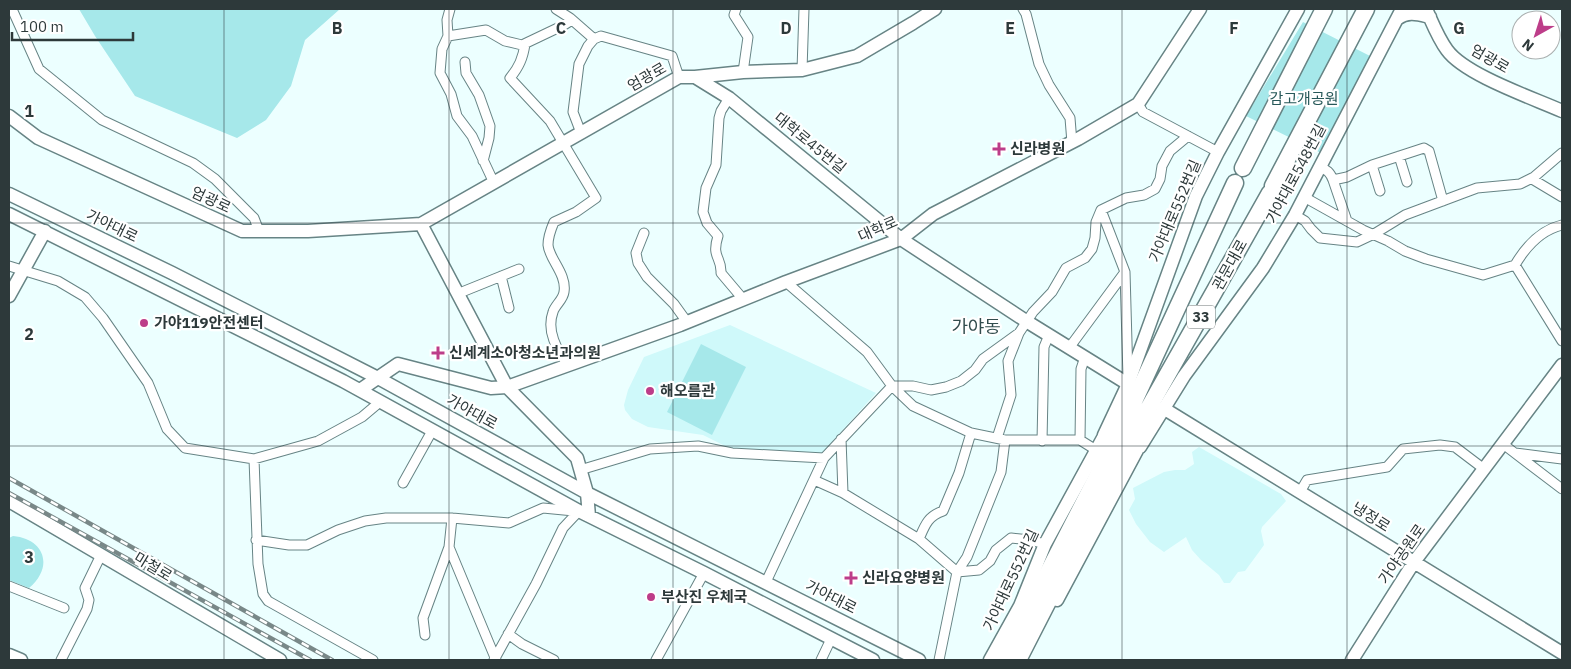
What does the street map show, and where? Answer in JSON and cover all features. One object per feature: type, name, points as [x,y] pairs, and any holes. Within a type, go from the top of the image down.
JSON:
[{"type":"highway","points":[[1243,168],[1324,9]]},
{"type":"highway","name":"관문대로","points":[[1124,439],[1181,352],[1271,190],[1366,9]]},
{"type":"highway","name":"관문대로","points":[[1124,439],[1160,347],[1235,183]]},
{"type":"highway","name":"33","points":[[1003,660],[1124,439]]},
{"type":"highway","name":"33","points":[[1018,660],[1124,439]]},
{"type":"main road","name":"엄광로","points":[[9,116],[46,142],[242,231],[308,231],[420,224],[679,77],[802,70],[857,56],[914,24],[935,9]]},
{"type":"main road","name":"대학로","points":[[360,390],[398,364],[491,388],[507,388],[687,322],[786,282],[902,239],[933,214],[1072,143],[1138,104],[1200,9]]},
{"type":"main road","name":"가야대로552번길","points":[[990,660],[1020,606],[1045,544],[1096,450],[1124,439],[1128,384],[1196,196],[1218,152],[1298,9]]},
{"type":"main road","name":"엄광로","points":[[1428,13],[1448,52],[1470,70],[1562,111]]},
{"type":"main road","points":[[1399,14],[1428,13]]},
{"type":"main road","name":"가야대로548번길","points":[[1026,660],[1124,439],[1163,408],[1184,376],[1263,268],[1295,215],[1399,14]]},
{"type":"main road","name":"대학로45번길","points":[[695,77],[729,98],[902,239],[1026,321],[1128,384]]},
{"type":"main road","name":"가야대로","points":[[9,194],[172,273],[378,378],[587,493],[919,660]]},
{"type":"main road","points":[[9,214],[360,390],[584,514],[873,660]]},
{"type":"main road","points":[[420,224],[507,388],[577,458],[587,493],[584,514]]},
{"type":"main road","points":[[9,296],[44,231]]},
{"type":"main road","name":"가야공원로","points":[[1352,660],[1414,562],[1562,364]]},
{"type":"main road","name":"냉정로","points":[[1163,408],[1562,653]]},
{"type":"main road","name":"마철로","points":[[9,501],[280,660]]},
{"type":"main road","points":[[898,649],[908,660]]},
{"type":"main road","points":[[9,655],[21,660]]},
{"type":"street","points":[[12,9],[39,69],[102,120],[193,164],[215,179],[254,218],[259,232]]},
{"type":"street","points":[[450,9],[447,20],[448,36],[442,49],[440,73],[451,94],[457,116],[472,136],[494,183]]},
{"type":"street","points":[[556,9],[594,39]]},
{"type":"street","points":[[736,9],[734,15],[748,37],[743,72]]},
{"type":"street","points":[[802,70],[804,9]]},
{"type":"street","points":[[1023,9],[1039,64],[1049,85],[1070,118],[1072,143]]},
{"type":"street","points":[[448,36],[486,30],[506,41],[522,45],[572,20]]},
{"type":"street","points":[[581,133],[573,112],[579,64],[588,46],[594,39],[601,36],[672,56],[679,77]]},
{"type":"street","points":[[525,44],[523,57],[518,68],[510,78],[550,121],[565,143],[596,198],[576,212],[554,222],[548,246],[561,273],[565,291],[553,310],[550,326],[556,347],[568,365]]},
{"type":"street","points":[[465,62],[466,74],[479,95],[490,126],[483,161]]},
{"type":"street","points":[[729,98],[719,118],[716,165],[706,188],[703,212],[707,223],[718,236],[715,246],[716,256],[722,266],[721,273],[743,299]]},
{"type":"street","points":[[1138,104],[1143,112],[1218,152]]},
{"type":"street","points":[[939,660],[957,572],[967,557],[1001,472],[1001,439],[1011,395],[1008,361],[1019,333],[1026,321],[1052,292],[1066,268],[1085,258],[1092,249],[1096,222],[1102,210],[1126,198],[1144,195],[1156,189],[1162,166],[1170,151],[1188,136]]},
{"type":"street","points":[[1333,180],[1347,177],[1372,165],[1424,148],[1429,152],[1443,202]]},
{"type":"street","points":[[1295,215],[1305,221],[1320,238],[1357,242],[1406,215],[1477,188],[1520,184],[1532,179],[1562,153]]},
{"type":"street","points":[[1399,156],[1407,182]]},
{"type":"street","points":[[1372,165],[1380,191]]},
{"type":"street","points":[[1320,167],[1331,174],[1347,222]]},
{"type":"street","points":[[1532,179],[1562,197]]},
{"type":"street","points":[[1304,197],[1347,222],[1405,251],[1483,275],[1515,265],[1525,248],[1543,234],[1562,225]]},
{"type":"street","points":[[1102,210],[1125,272],[1128,384]]},
{"type":"street","points":[[644,233],[636,253],[638,263],[647,277],[674,304],[687,322]]},
{"type":"street","points":[[1515,265],[1562,340]]},
{"type":"street","points":[[9,266],[58,281],[85,297],[103,318],[148,383],[167,430],[186,448],[254,459],[318,441],[362,417],[381,401]]},
{"type":"street","points":[[458,296],[519,269]]},
{"type":"street","points":[[1069,348],[1125,272]]},
{"type":"street","points":[[501,276],[509,308]]},
{"type":"street","points":[[786,282],[867,352],[892,386],[913,406],[971,432],[1001,439],[1080,440],[1096,450]]},
{"type":"street","points":[[766,582],[824,458],[892,386],[913,386],[931,390],[961,381],[975,370],[983,359],[1019,333]]},
{"type":"street","points":[[1042,441],[1044,347],[1049,335]]},
{"type":"street","points":[[1080,440],[1081,369],[1084,357]]},
{"type":"street","points":[[404,483],[432,431]]},
{"type":"street","points":[[919,539],[924,525],[933,515],[943,511],[959,473],[971,432]]},
{"type":"street","points":[[841,439],[843,493]]},
{"type":"street","points":[[1503,444],[1562,489]]},
{"type":"street","points":[[580,470],[650,450],[698,446],[732,453],[824,458]]},
{"type":"street","points":[[1300,492],[1307,480],[1387,467],[1403,449],[1440,446],[1455,447],[1484,469]]},
{"type":"street","points":[[1515,453],[1562,459]]},
{"type":"street","points":[[254,459],[256,540],[263,594],[268,601],[373,660]]},
{"type":"street","points":[[814,480],[843,493],[919,539],[957,572],[978,570],[990,561],[996,550],[1011,538],[1045,544]]},
{"type":"street","points":[[256,540],[307,545],[338,530],[365,521],[386,518],[452,518],[509,523],[542,508],[584,514]]},
{"type":"street","points":[[495,660],[536,584],[563,528],[584,514]]},
{"type":"street","points":[[425,635],[423,618],[449,547],[452,518]]},
{"type":"street","points":[[449,547],[495,660]]},
{"type":"street","points":[[61,660],[87,609],[89,600],[85,588],[101,555]]},
{"type":"street","points":[[656,660],[704,573]]},
{"type":"street","points":[[9,586],[64,608]]},
{"type":"street","points":[[508,634],[522,644],[554,660]]},
{"type":"street","points":[[821,660],[831,638]]},
{"type":"shaded area","points":[[730,325],[876,393],[819,456],[733,450],[703,435],[648,427],[632,419],[625,410],[624,405],[628,390],[644,357]]},
{"type":"shaded area","points":[[1199,447],[1281,494],[1286,501],[1262,527],[1264,545],[1245,571],[1238,572],[1230,583],[1224,583],[1219,575],[1201,560],[1192,550],[1186,537],[1164,552],[1150,542],[1136,524],[1129,510],[1135,499],[1133,488],[1164,472],[1185,470],[1194,464],[1192,452]]},
{"type":"green space","points":[[79,9],[340,9],[305,40],[291,86],[266,120],[237,138],[135,96]]},
{"type":"green space","name":"감고개공원","points":[[1303,22],[1372,57],[1321,153],[1246,116]]},
{"type":"green space","points":[[701,344],[746,367],[712,435],[667,412]]},
{"type":"green space","points":[[13,536],[33,542],[39,548],[42,555],[42,571],[29,588],[9,580],[9,538]]},
{"type":"railway","points":[[9,478],[332,660]]},
{"type":"railway","points":[[9,493],[310,660]]},
{"type":"place","name":"신라병원","points":[[999,149]]},
{"type":"place","name":"가야119안전센터","points":[[144,323]]},
{"type":"place","name":"신세계소아청소년과의원","points":[[438,353]]},
{"type":"place","name":"해오름관","points":[[650,391]]},
{"type":"place","name":"신라요양병원","points":[[851,578]]},
{"type":"place","name":"부산진 우체국","points":[[651,597]]},
{"type":"district","name":"가야동","points":[[976,327]]}]
